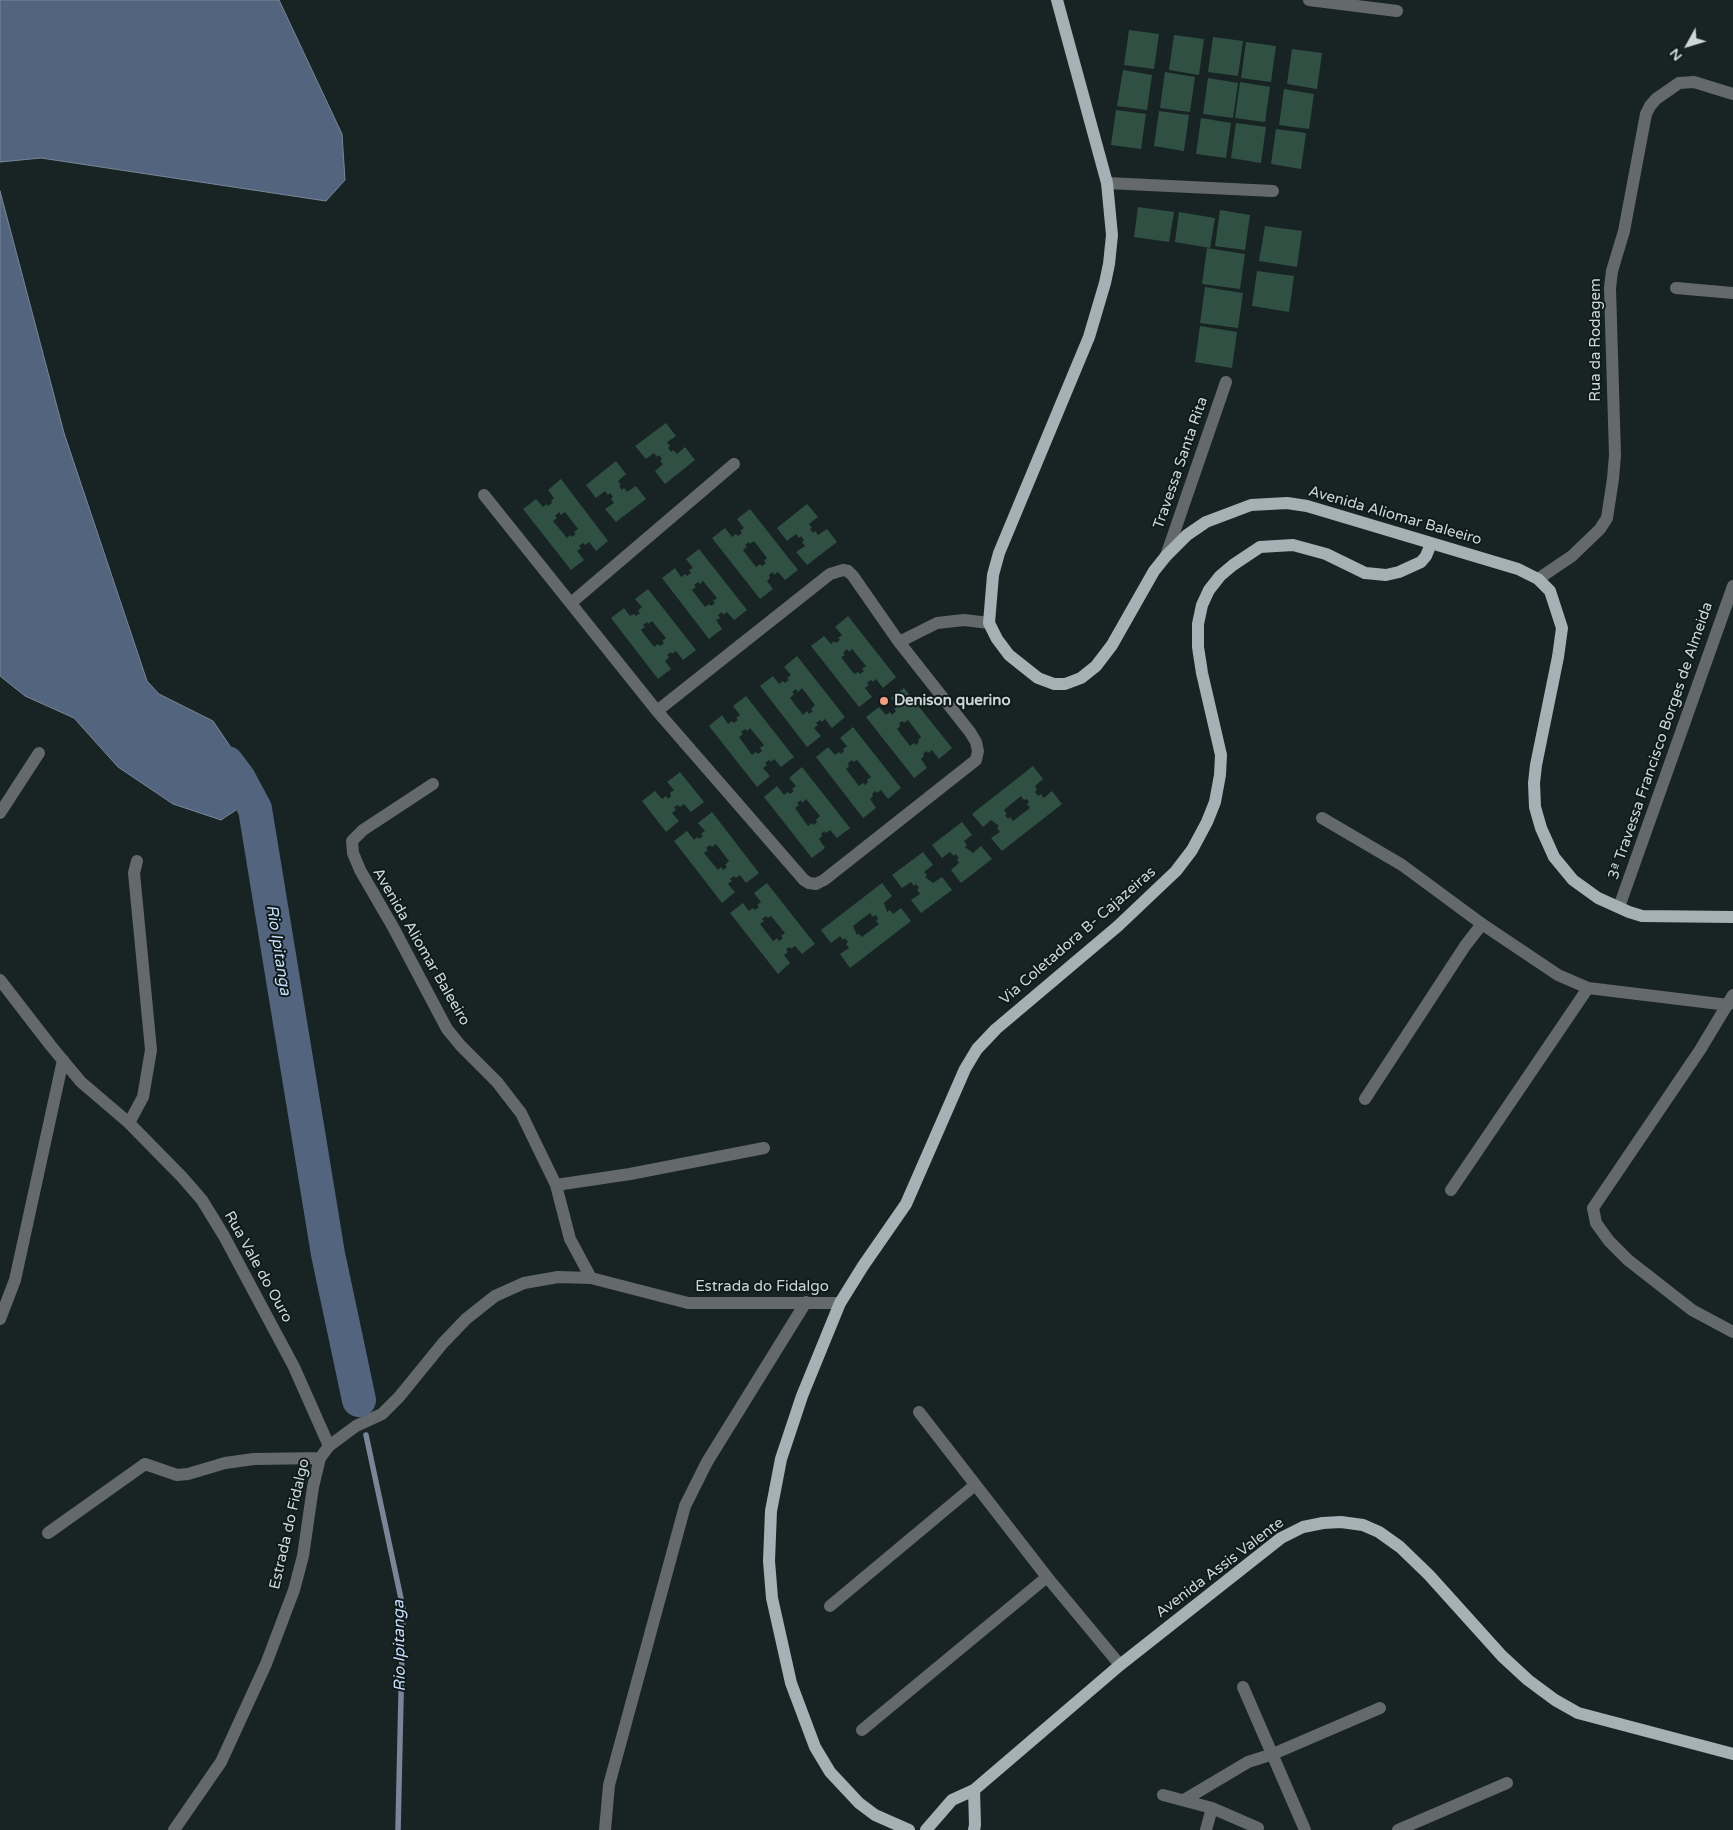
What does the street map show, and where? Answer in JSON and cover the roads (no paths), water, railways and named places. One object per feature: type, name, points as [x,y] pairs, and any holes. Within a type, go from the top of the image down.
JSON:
[{"type":"main road","points":[[989,623],[993,575],[999,553],[1089,336],[1110,264],[1112,235],[1107,184],[1057,0]]},
{"type":"main road","name":"Avenida Aliomar Baleeiro","points":[[989,623],[997,639],[1009,655],[1038,678],[1054,684],[1065,684],[1081,678],[1096,666],[1112,645],[1154,571],[1166,556],[1187,535],[1206,522],[1251,506],[1288,503],[1307,506],[1518,569],[1538,579],[1550,591],[1562,628],[1534,783],[1535,807],[1541,828],[1554,856],[1573,880],[1598,898],[1629,912],[1642,916],[1733,917]]},
{"type":"main road","points":[[1408,568],[1419,556],[1420,547],[1416,539]]},
{"type":"main road","points":[[1421,562],[1431,544]]},
{"type":"main road","name":"Via Coletadora B- Cajazeiras","points":[[909,1830],[875,1815],[859,1803],[830,1772],[815,1747],[791,1682],[772,1598],[768,1561],[771,1511],[781,1459],[802,1396],[840,1303],[906,1204],[965,1069],[977,1049],[996,1029],[1118,926],[1176,871],[1192,850],[1207,822],[1215,802],[1221,755],[1202,673],[1198,647],[1198,624],[1202,604],[1209,590],[1226,571],[1260,547],[1293,545],[1326,554],[1365,573],[1386,575],[1408,568],[1434,556],[1455,551]]},
{"type":"main road","name":"Avenida Assis Valente","points":[[926,1830],[952,1800],[974,1790],[1120,1665],[1281,1538],[1303,1526],[1323,1523],[1341,1522],[1363,1525],[1379,1532],[1400,1548],[1429,1575],[1502,1656],[1528,1680],[1555,1700],[1578,1713],[1733,1754]]},
{"type":"main road","points":[[974,1790],[974,1830]]},
{"type":"street","points":[[1310,0],[1397,11]]},
{"type":"street","name":"Rua da Rodagem","points":[[1538,579],[1572,556],[1600,529],[1607,518],[1613,479],[1614,455],[1610,288],[1612,271],[1624,231],[1646,114],[1656,99],[1678,83],[1694,82],[1733,94]]},
{"type":"street","points":[[1107,184],[1273,191]]},
{"type":"street","points":[[1676,288],[1733,292]]},
{"type":"street","name":"Travessa Santa Rita","points":[[1166,556],[1226,382]]},
{"type":"street","points":[[570,604],[734,464]]},
{"type":"street","points":[[484,495],[658,711],[804,880],[809,883],[816,884],[824,880],[976,760],[978,751],[976,742],[899,642],[853,576],[843,570],[836,571],[658,711]]},
{"type":"street","name":"3ª Travessa Francisco Borges de Almeida","points":[[1620,907],[1733,586]]},
{"type":"street","points":[[899,642],[937,623],[964,620],[989,623]]},
{"type":"street","points":[[0,813],[40,754]]},
{"type":"street","name":"Avenida Aliomar Baleeiro","points":[[433,784],[363,830],[352,841],[353,853],[360,870],[393,927],[447,1029],[508,1095],[520,1113],[556,1184],[570,1239],[591,1278]]},
{"type":"street","points":[[1322,818],[1402,865],[1482,924],[1558,975],[1588,988],[1730,1000],[1593,1208],[1596,1223],[1609,1241],[1628,1260],[1692,1310],[1733,1332]]},
{"type":"street","points":[[129,1123],[143,1097],[151,1050],[134,873],[137,861]]},
{"type":"street","points":[[1365,1100],[1465,946],[1482,924]]},
{"type":"street","name":"Rua Vale do Ouro","points":[[0,980],[81,1082],[129,1123],[202,1200],[294,1367],[329,1446]]},
{"type":"street","points":[[1451,1190],[1588,988]]},
{"type":"street","points":[[0,1319],[14,1280],[63,1060]]},
{"type":"street","points":[[556,1184],[630,1174],[764,1148]]},
{"type":"street","name":"Estrada do Fidalgo","points":[[174,1830],[221,1762],[266,1664],[294,1590],[303,1556],[313,1487],[320,1458],[329,1446],[356,1426],[382,1414],[399,1397],[443,1343],[466,1319],[495,1296],[524,1283],[558,1277],[591,1278],[688,1303],[840,1303]]},
{"type":"street","points":[[605,1830],[609,1785],[685,1506],[707,1462],[806,1302]]},
{"type":"street","points":[[919,1412],[1047,1578],[1120,1665]]},
{"type":"street","points":[[48,1533],[145,1464],[177,1475],[188,1474],[224,1463],[254,1458],[320,1458]]},
{"type":"street","points":[[830,1606],[975,1485]]},
{"type":"street","points":[[862,1730],[1047,1578]]},
{"type":"street","points":[[1243,1687],[1305,1830]]},
{"type":"street","points":[[1184,1800],[1248,1762],[1273,1754],[1380,1708]]},
{"type":"street","points":[[1398,1830],[1507,1784]]},
{"type":"street","points":[[1163,1795],[1212,1808],[1258,1828]]},
{"type":"street","points":[[1206,1830],[1212,1808]]},
{"type":"water","points":[[0,0],[279,0],[342,134],[345,180],[326,201],[41,158],[0,162]]},
{"type":"water","points":[[0,191],[64,433],[147,681],[159,694],[213,721],[238,758],[257,796],[221,820],[173,804],[118,767],[74,718],[25,696],[0,676]]},
{"type":"waterway","name":"Rio Ipitanga","points":[[227,763],[239,779],[255,809],[328,1254],[359,1400]]},
{"type":"waterway","name":"Rio Ipitanga","points":[[366,1435],[403,1608],[398,1830]]},
{"type":"place","name":"Denison querino","points":[[884,701]]}]
